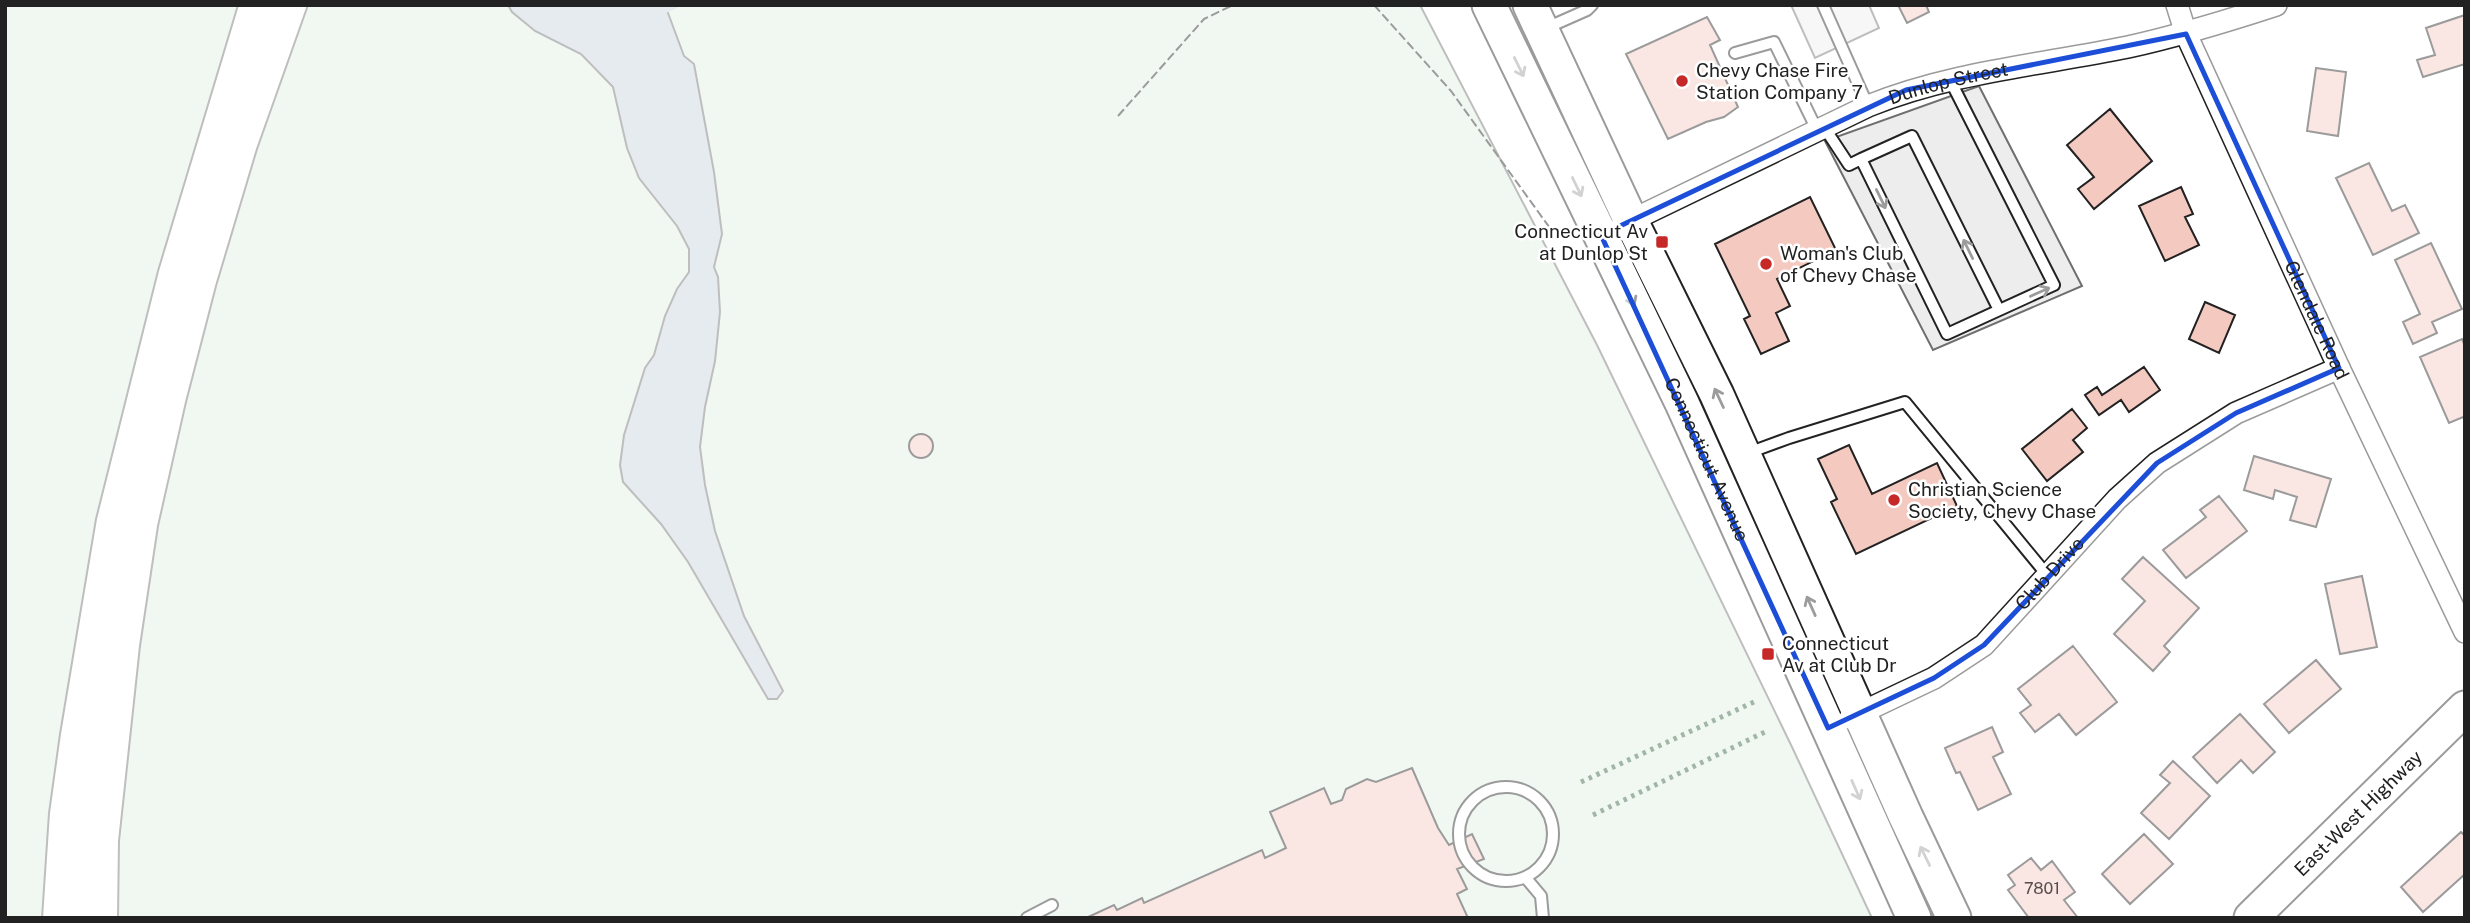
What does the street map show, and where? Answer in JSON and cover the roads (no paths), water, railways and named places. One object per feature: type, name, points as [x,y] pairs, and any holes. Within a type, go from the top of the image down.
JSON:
[{"type":"main road","name":"Connecticut Avenue","points":[[1489,5],[1631,221],[1717,395],[1954,918]]},
{"type":"main road","name":"Connecticut Avenue","points":[[1536,18],[1601,235],[1682,403],[1914,918]]},
{"type":"main road","name":"East-West Highway","points":[[2251,918],[2465,708]]},
{"type":"street","name":"Glendale Road","points":[[2177,5],[2186,34],[2339,368],[2465,632]]},
{"type":"street","name":"Dunlop Street","points":[[1601,235],[1906,90],[2186,34],[2276,5]]},
{"type":"street","name":"Club Drive","points":[[1828,728],[1934,678],[1984,645],[2117,499],[2157,463],[2236,413],[2339,368]]},
{"type":"lane","points":[[1536,18],[1587,10],[1592,5]]},
{"type":"lane","points":[[1823,5],[1868,106]]},
{"type":"lane","points":[[1735,53],[1774,42],[1820,129],[1849,165],[1912,135],[1999,310]]},
{"type":"lane","points":[[1861,159],[1947,334],[2054,285],[1950,80]]},
{"type":"lane","points":[[1744,455],[1905,402],[2048,575]]},
{"type":"lane","points":[[1497,788],[1521,789],[1536,796],[1550,816],[1554,832],[1550,853],[1540,867],[1525,877],[1508,881],[1491,879],[1477,871],[1466,858],[1460,843],[1460,824],[1466,809],[1481,794],[1497,788]]},
{"type":"lane","points":[[1525,877],[1541,896],[1543,918]]},
{"type":"lane","points":[[1027,918],[1052,905]]},
{"type":"waterway","points":[[664,10],[675,5]]},
{"type":"place","name":"Chevy Chase Fire Station Company 7","points":[[1682,81]]},
{"type":"place","name":"Connecticut Av at Dunlop St","points":[[1662,242]]},
{"type":"place","name":"Woman's Club of Chevy Chase","points":[[1766,264]]},
{"type":"place","name":"Christian Science Society, Chevy Chase","points":[[1894,500]]},
{"type":"place","name":"Connecticut Av at Club Dr","points":[[1768,654]]}]
